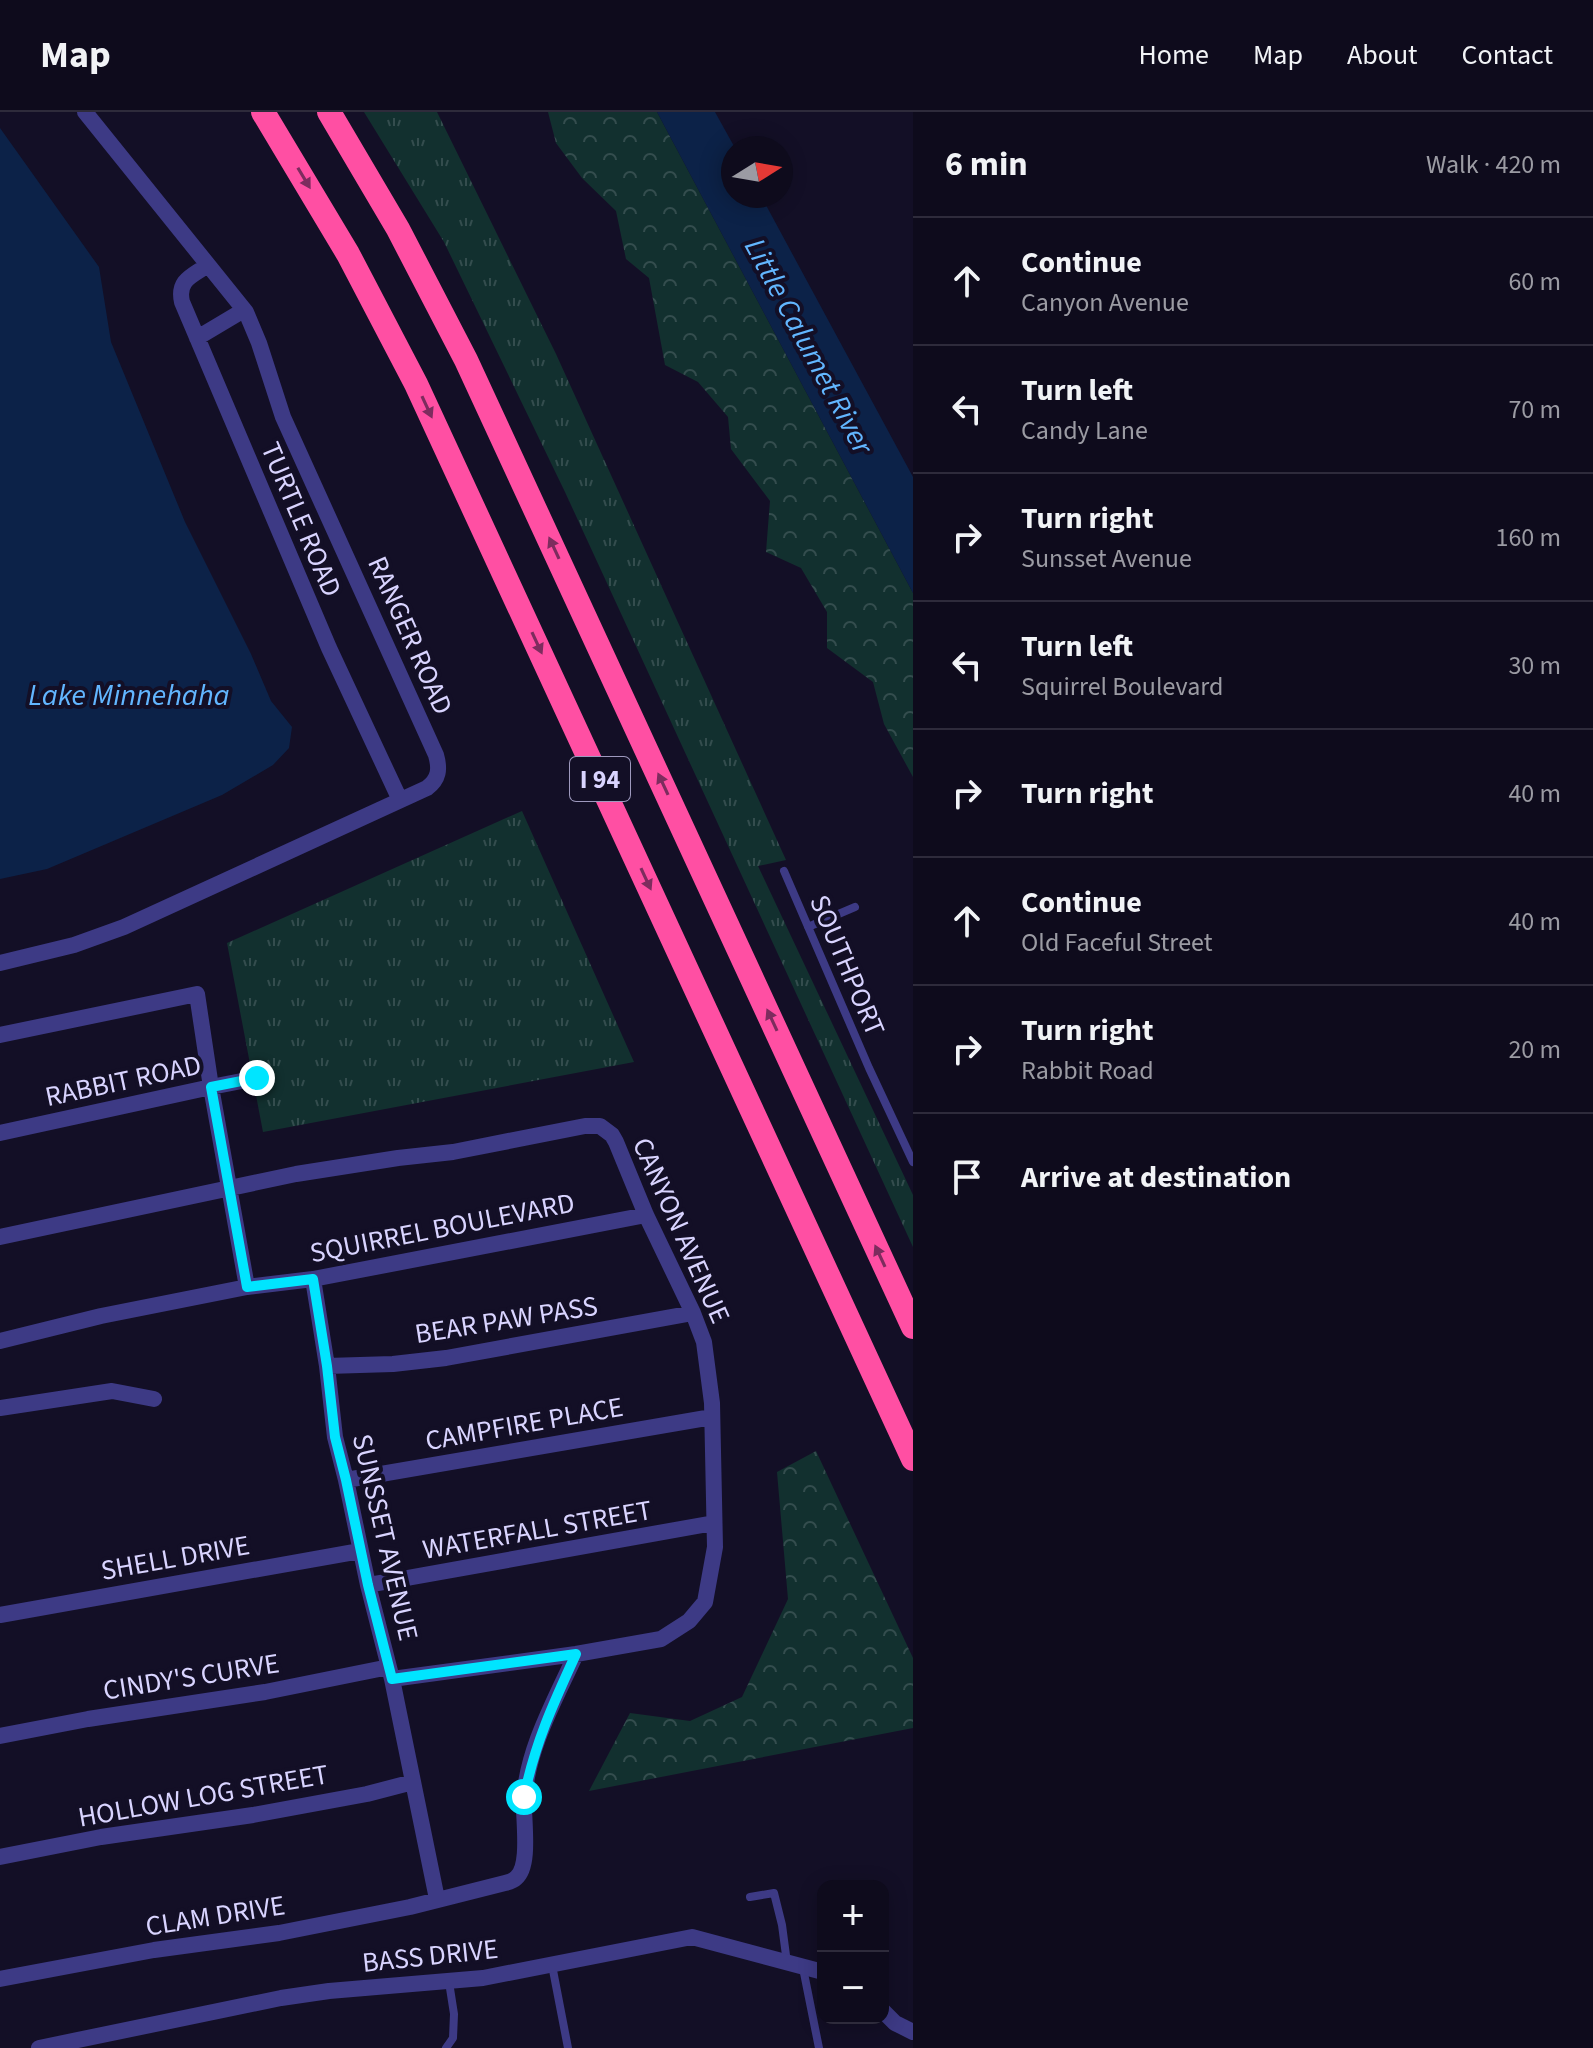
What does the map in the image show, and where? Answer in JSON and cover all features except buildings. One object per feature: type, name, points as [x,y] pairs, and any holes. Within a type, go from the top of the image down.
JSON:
[{"type":"highway","name":"I 94","points":[[263,112],[348,254],[416,384],[913,1459]]},
{"type":"highway","name":"I 94","points":[[329,112],[398,229],[466,360],[913,1327]]},
{"type":"street","name":"RANGER ROAD","points":[[0,963],[99,937],[433,784],[438,771],[436,755],[283,417],[259,343],[244,310],[85,112]]},
{"type":"street","name":"TURTLE ROAD","points":[[208,265],[180,288],[182,302],[329,648],[400,800]]},
{"type":"street","points":[[197,338],[244,310]]},
{"type":"street","points":[[0,1035],[197,994],[247,1287],[101,1316],[0,1341]]},
{"type":"street","name":"RABBIT ROAD","points":[[0,1133],[257,1078]]},
{"type":"street","name":"CANYON AVENUE","points":[[0,1237],[228,1187],[398,1158],[453,1152],[593,1125],[605,1129],[616,1142],[704,1342],[712,1417],[715,1547],[705,1602],[689,1621],[661,1639],[576,1654]]},
{"type":"street","name":"SQUIRREL BOULEVARD","points":[[247,1287],[313,1279],[646,1215]]},
{"type":"street","name":"SUNSSET AVENUE","points":[[313,1279],[335,1437],[391,1673],[437,1899]]},
{"type":"street","name":"BEAR PAW PASS","points":[[327,1366],[393,1364],[446,1358],[693,1313]]},
{"type":"street","points":[[0,1408],[112,1391],[154,1399]]},
{"type":"street","name":"CAMPFIRE PLACE","points":[[346,1480],[712,1417]]},
{"type":"street","name":"WATERFALL STREET","points":[[368,1585],[714,1523]]},
{"type":"street","name":"SHELL DRIVE","points":[[0,1615],[360,1551]]},
{"type":"street","points":[[437,1899],[505,1883],[517,1878],[525,1865],[524,1797],[531,1763],[543,1726],[576,1654]]},
{"type":"street","name":"CINDY'S CURVE","points":[[0,1736],[100,1717],[391,1673],[576,1654]]},
{"type":"street","name":"HOLLOW LOG STREET","points":[[0,1857],[101,1837],[253,1815],[367,1794],[413,1782]]},
{"type":"street","name":"CLAM DRIVE","points":[[0,1979],[154,1950],[279,1933],[437,1899]]},
{"type":"street","name":"BASS DRIVE","points":[[39,2048],[281,1998],[483,1978],[692,1937],[817,1971]]},
{"type":"street","points":[[889,2017],[913,2032]]},
{"type":"lane","name":"SOUTHPORT","points":[[784,871],[913,1162]]},
{"type":"lane","points":[[808,927],[855,907]]},
{"type":"lane","points":[[750,1897],[774,1893],[819,2048]]},
{"type":"lane","points":[[552,1964],[568,2048]]},
{"type":"lane","points":[[446,2048],[453,2038],[454,2026],[449,1982]]},
{"type":"green space","points":[[364,112],[437,112],[556,354],[786,860],[758,866],[913,1195],[913,1247],[565,492],[444,242]]},
{"type":"green space","points":[[548,112],[657,112],[913,593],[913,777],[884,724],[873,682],[827,648],[827,612],[801,568],[766,552],[770,501],[731,449],[728,417],[698,382],[665,365],[649,278],[626,259],[616,211],[582,178],[556,143]]},
{"type":"green space","points":[[522,811],[634,1062],[263,1132],[227,943]]},
{"type":"green space","points":[[816,1451],[913,1658],[913,1728],[589,1791],[630,1713],[690,1721],[742,1697],[788,1599],[777,1472]]},
{"type":"water","name":"Little Calumet River","points":[[657,112],[715,112],[728,136],[721,136],[721,208],[767,208],[913,477],[913,593]]},
{"type":"water","name":"Lake Minnehaha","points":[[0,128],[99,267],[111,342],[185,522],[271,701],[292,727],[289,748],[273,765],[222,795],[47,869],[0,879]]},
{"type":"route","points":[[257,1078],[211,1087],[247,1287],[313,1279],[335,1437],[392,1679],[576,1654],[543,1726],[524,1797]]}]
